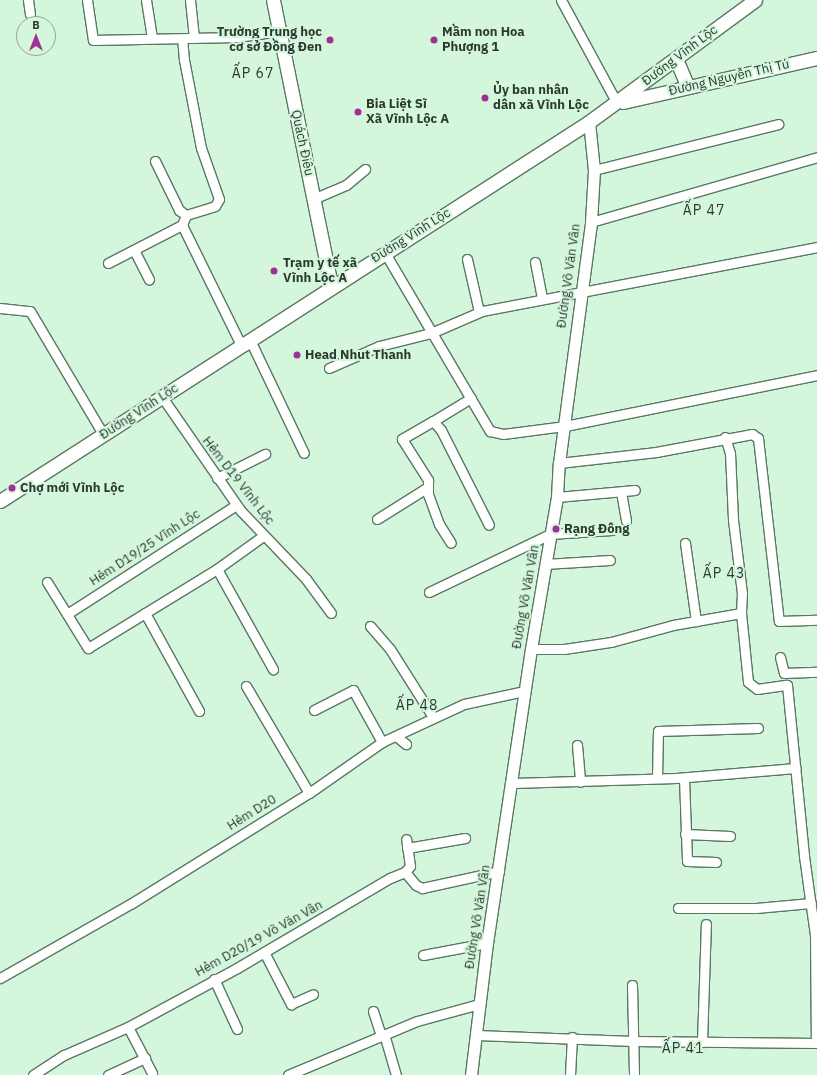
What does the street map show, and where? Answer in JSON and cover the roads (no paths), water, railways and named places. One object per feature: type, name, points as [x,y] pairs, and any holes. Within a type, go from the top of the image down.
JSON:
[{"type":"main road","name":"Quách Điêu","points":[[272,0],[280,31],[332,286]]},
{"type":"main road","name":"Đường Vĩnh Lộc","points":[[0,502],[332,286],[589,122],[617,103],[754,0]]},
{"type":"main road","name":"Đường Nguyễn Thị Tú","points":[[617,103],[817,58]]},
{"type":"main road","points":[[676,59],[688,87]]},
{"type":"street","points":[[28,0],[30,14]]},
{"type":"street","points":[[86,0],[92,40],[237,37],[280,31]]},
{"type":"street","points":[[146,0],[152,38]]},
{"type":"street","points":[[190,0],[194,38]]},
{"type":"street","points":[[561,0],[617,103]]},
{"type":"street","points":[[182,38],[184,60],[201,148],[220,198],[215,206],[186,215]]},
{"type":"street","name":"Đường Võ Văn Vân","points":[[471,1075],[487,943],[513,782],[524,691],[557,497],[559,463],[591,222],[594,170],[589,122]]},
{"type":"street","points":[[594,170],[778,124]]},
{"type":"street","points":[[591,222],[817,157]]},
{"type":"street","points":[[155,161],[179,210],[186,215]]},
{"type":"street","points":[[313,198],[346,185],[365,169]]},
{"type":"street","points":[[108,264],[182,225],[186,215]]},
{"type":"street","points":[[182,225],[304,453]]},
{"type":"street","points":[[328,368],[379,346],[431,333],[479,312],[817,247]]},
{"type":"street","points":[[134,250],[149,279]]},
{"type":"street","points":[[385,253],[490,431],[503,434],[565,426],[817,375]]},
{"type":"street","points":[[467,259],[479,312]]},
{"type":"street","points":[[535,262],[542,299]]},
{"type":"street","points":[[0,308],[30,311],[104,434]]},
{"type":"street","name":"Hẻm D19 Vĩnh Lộc","points":[[162,397],[236,505],[263,536],[306,579],[331,613]]},
{"type":"street","points":[[451,543],[439,524],[428,487],[428,480],[402,439],[470,398]]},
{"type":"street","points":[[433,421],[441,430],[489,525]]},
{"type":"street","points":[[559,463],[656,452],[725,437],[752,434],[758,438],[779,621],[817,620]]},
{"type":"street","points":[[476,1035],[572,1037],[633,1041],[816,1043],[816,935],[787,685],[757,689],[748,682],[741,613],[742,593],[733,520],[730,453],[725,437]]},
{"type":"street","points":[[217,478],[265,454]]},
{"type":"street","points":[[377,519],[428,487]]},
{"type":"street","points":[[557,497],[635,490]]},
{"type":"street","points":[[621,492],[626,521]]},
{"type":"street","name":"Hẻm D19/25 Vĩnh Lộc","points":[[67,614],[236,505]]},
{"type":"street","points":[[429,592],[550,534],[612,530]]},
{"type":"street","points":[[47,582],[88,648],[217,569],[263,536]]},
{"type":"street","points":[[685,543],[696,621]]},
{"type":"street","points":[[545,564],[610,560]]},
{"type":"street","points":[[217,569],[273,669]]},
{"type":"street","points":[[145,613],[199,712]]},
{"type":"street","points":[[531,649],[564,648],[611,642],[696,621],[741,613]]},
{"type":"street","points":[[370,626],[390,649],[433,717]]},
{"type":"street","points":[[780,657],[784,672],[817,672]]},
{"type":"street","points":[[246,686],[309,793]]},
{"type":"street","points":[[314,710],[353,690],[382,742]]},
{"type":"street","name":"Hẻm D20","points":[[0,978],[132,903],[309,793],[382,742],[401,740],[433,717],[464,704],[524,691]]},
{"type":"street","points":[[657,778],[658,731],[758,728]]},
{"type":"street","points":[[578,745],[580,782]]},
{"type":"street","points":[[513,782],[580,782],[684,778],[796,768]]},
{"type":"street","points":[[684,778],[687,861],[716,862]]},
{"type":"street","points":[[685,834],[730,836]]},
{"type":"street","points":[[465,838],[407,844],[410,866],[405,872],[416,885],[422,888],[499,871]]},
{"type":"street","name":"Hẻm D20/19 Võ Văn Vân","points":[[33,1075],[64,1055],[128,1027],[405,872]]},
{"type":"street","points":[[678,908],[756,908],[813,901]]},
{"type":"street","points":[[702,1042],[706,924]]},
{"type":"street","points":[[423,955],[487,943]]},
{"type":"street","points":[[264,952],[291,1004],[314,994]]},
{"type":"street","points":[[214,979],[237,1029]]},
{"type":"street","points":[[632,985],[634,1075]]},
{"type":"street","points":[[292,1074],[382,1034],[479,1004]]},
{"type":"street","points":[[373,1011],[396,1075]]},
{"type":"street","points":[[128,1027],[152,1073]]},
{"type":"street","points":[[570,1075],[572,1037]]},
{"type":"street","points":[[108,1075],[145,1058]]},
{"type":"place","name":"Trường Trung học cơ sở Đồng Đen","points":[[330,40]]},
{"type":"place","name":"Mầm non Hoa Phượng 1","points":[[434,40]]},
{"type":"place","name":"Ủy ban nhân dân xã Vĩnh Lộc","points":[[485,98]]},
{"type":"place","name":"Bia Liệt Sĩ Xã Vĩnh Lộc A","points":[[358,112]]},
{"type":"place","name":"Trạm y tế xã Vĩnh Lộc A","points":[[274,271]]},
{"type":"place","name":"Head Nhut Thanh","points":[[297,355]]},
{"type":"place","name":"Chợ mới Vĩnh Lộc","points":[[12,488]]},
{"type":"place","name":"Rạng Đông","points":[[556,529]]},
{"type":"district","name":"ẤP 67","points":[[253,73]]},
{"type":"district","name":"ẤP 47","points":[[704,210]]},
{"type":"district","name":"ẤP 43","points":[[724,573]]},
{"type":"district","name":"ẤP 48","points":[[417,705]]},
{"type":"district","name":"ẤP 41","points":[[683,1048]]}]
